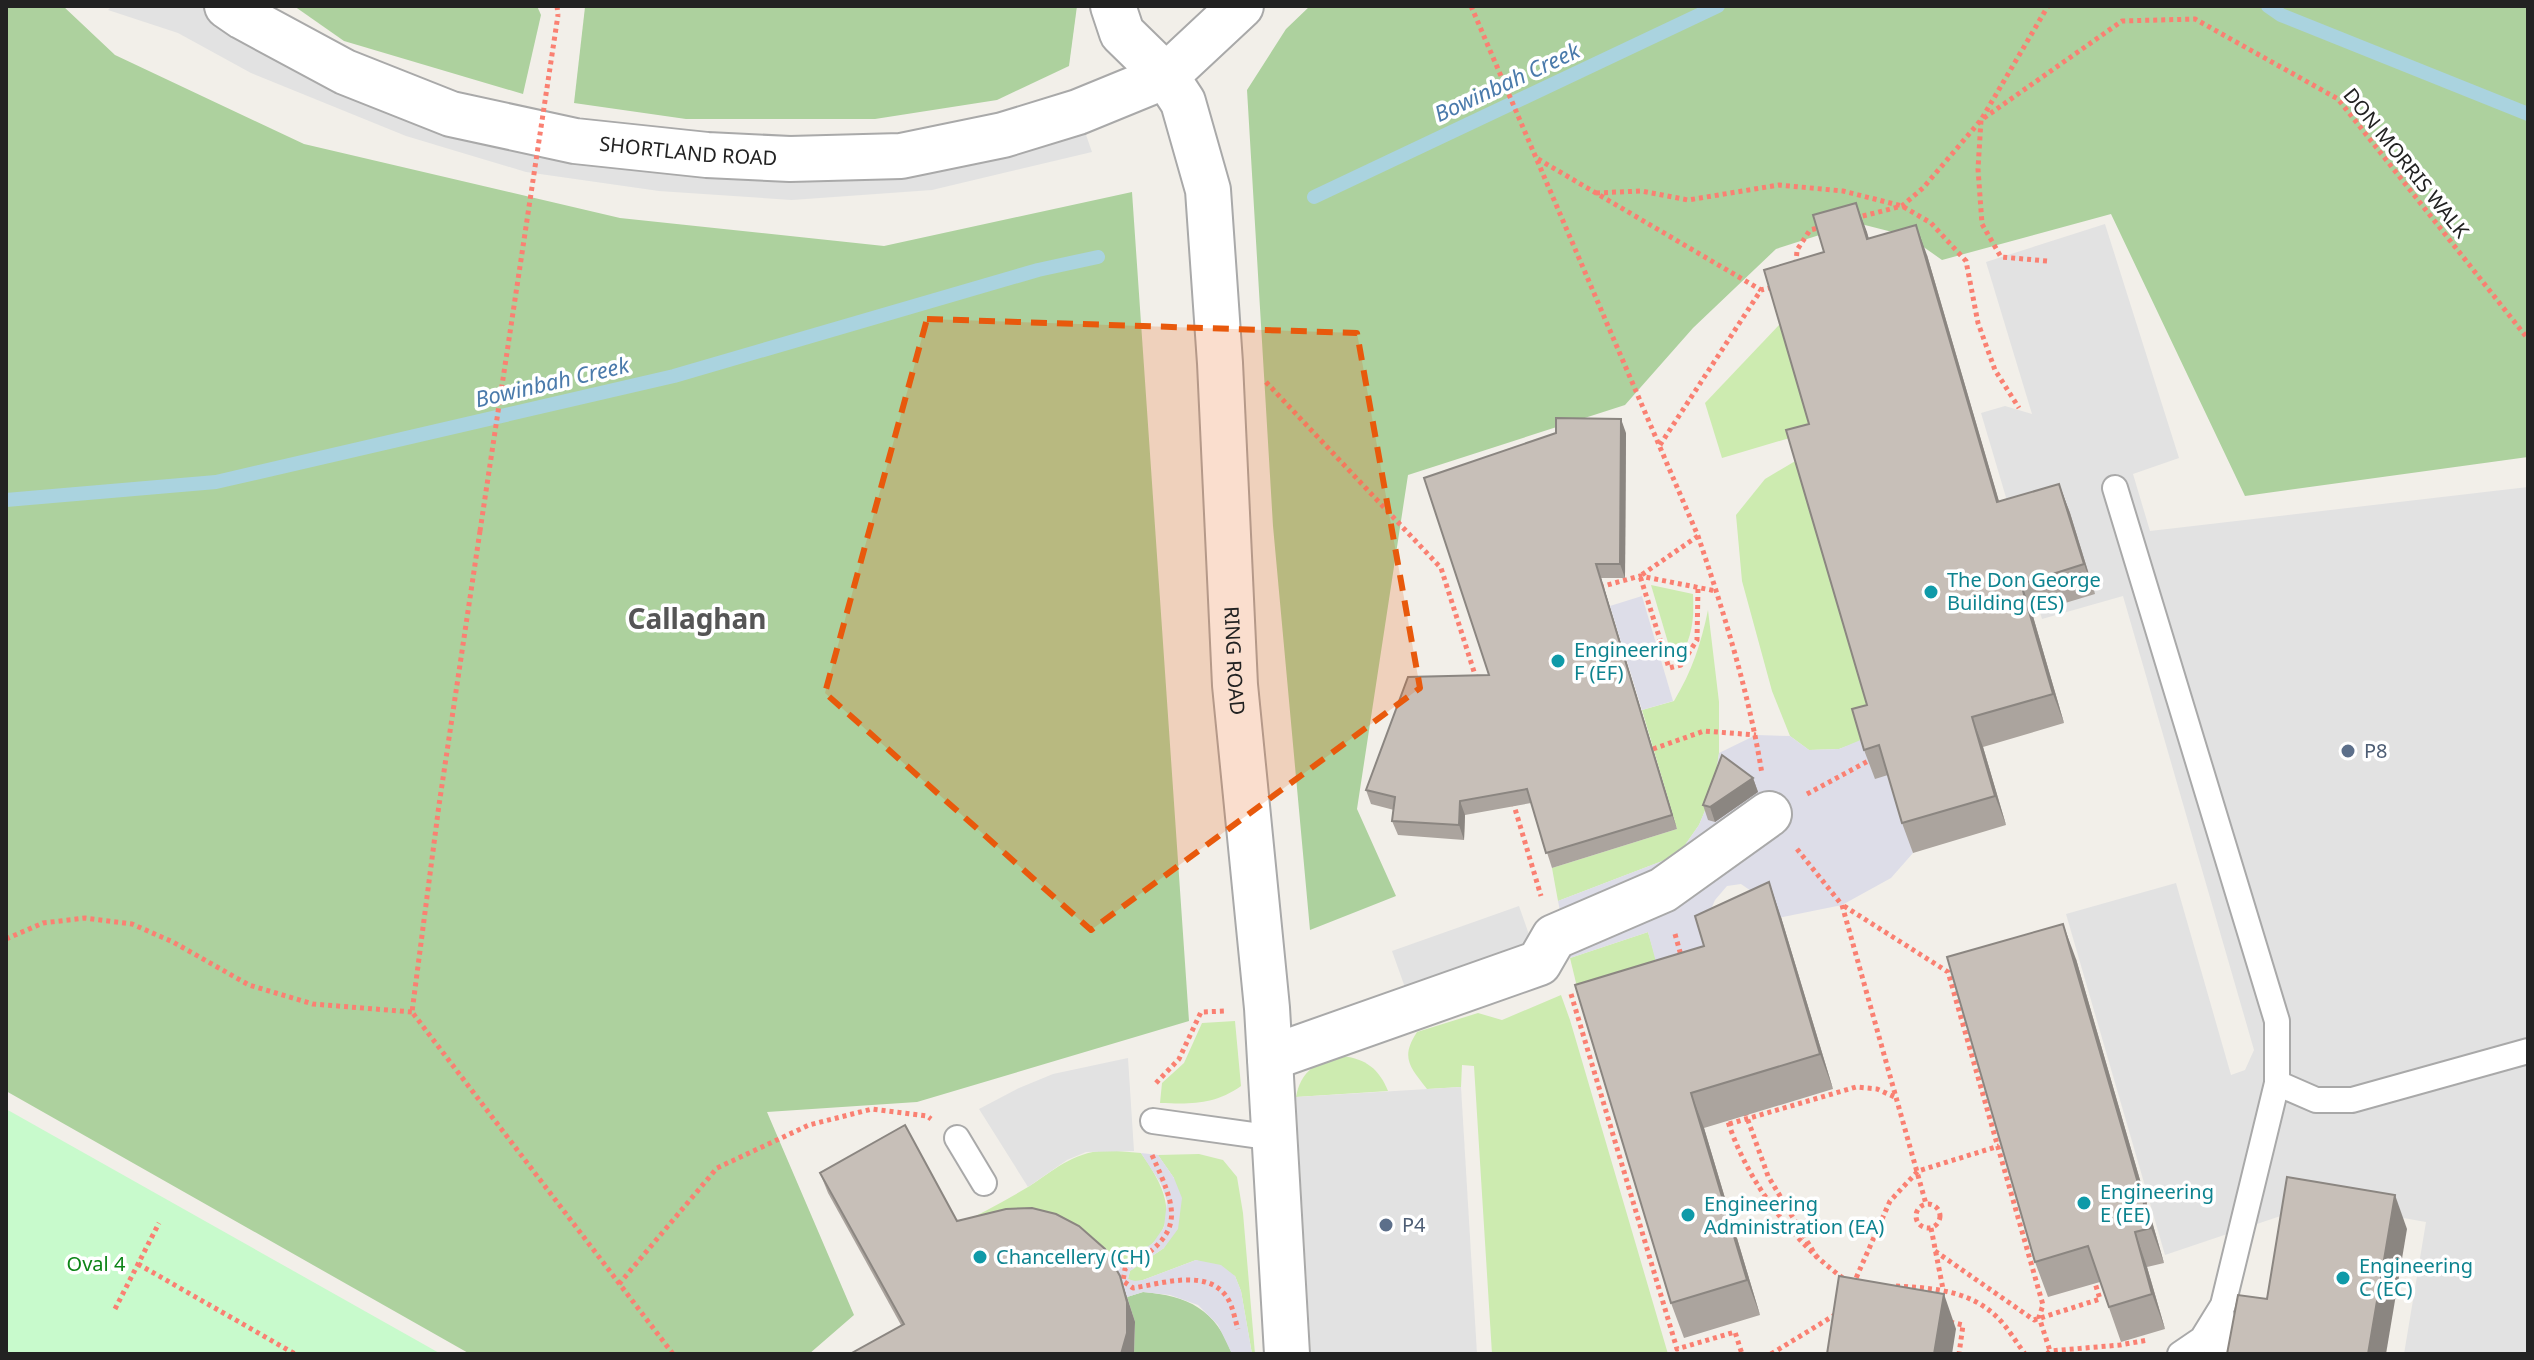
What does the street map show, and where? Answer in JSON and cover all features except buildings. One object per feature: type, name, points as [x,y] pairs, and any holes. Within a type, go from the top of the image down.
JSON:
[{"type":"street","name":"SHORTLAND ROAD","points":[[227,6],[345,72],[451,114],[575,141],[707,155],[790,159],[901,156],[1003,135],[1078,112],[1166,76]]},
{"type":"street","name":"RING ROAD","points":[[1113,6],[1122,33],[1166,76],[1183,102],[1208,190],[1220,363],[1235,685],[1270,1058],[1287,1354]]},
{"type":"street","points":[[1166,76],[1241,6]]},
{"type":"street","points":[[1270,1058],[1539,963],[1554,937],[1663,890],[1769,814]]},
{"type":"lane","points":[[2115,488],[2277,1021],[2277,1083],[2223,1305],[2216,1354]]},
{"type":"lane","points":[[2277,1083],[2316,1100],[2352,1100],[2528,1051]]},
{"type":"lane","points":[[1153,1121],[1275,1138]]},
{"type":"lane","points":[[957,1138],[984,1183]]},
{"type":"lane","points":[[2180,1354],[2202,1339],[2223,1305]]},
{"type":"path","points":[[557,6],[439,805],[412,1012],[673,1354]]},
{"type":"path","points":[[1471,6],[1698,536],[1756,735],[1769,814],[1842,905],[1948,972],[2001,1145],[2043,1305],[2039,1317],[2049,1353],[2157,1338]]},
{"type":"path","points":[[1841,222],[1902,206],[1923,188],[1981,120],[2048,6]]},
{"type":"path","name":"DON MORRIS WALK","points":[[1981,120],[2122,21],[2195,19],[2338,99],[2528,339]]},
{"type":"path","points":[[1981,120],[1978,169],[1982,224],[2001,257],[2047,261]]},
{"type":"path","points":[[1537,159],[1761,290]]},
{"type":"path","points":[[1596,193],[1641,191],[1688,200],[1779,185],[1843,191],[1902,206],[1931,223],[1966,261],[1978,323],[1995,370],[2019,408]]},
{"type":"path","points":[[1796,265],[1797,250],[1810,230],[1826,226]]},
{"type":"path","points":[[1660,446],[1761,290],[1784,284]]},
{"type":"path","points":[[1259,374],[1441,568],[1480,691]]},
{"type":"path","points":[[1595,588],[1640,576],[1698,536]]},
{"type":"path","points":[[1640,576],[1669,668],[1681,665],[1697,640],[1698,588]]},
{"type":"path","points":[[1640,576],[1716,591]]},
{"type":"path","points":[[1653,749],[1704,731],[1756,735]]},
{"type":"path","points":[[1769,814],[1870,760]]},
{"type":"path","points":[[1510,790],[1677,1349],[1735,1332],[1742,1354]]},
{"type":"path","points":[[1663,890],[1686,972]]},
{"type":"path","points":[[1842,905],[1926,1204]]},
{"type":"path","points":[[6,939],[43,923],[85,918],[132,924],[173,942],[249,985],[313,1004],[412,1012]]},
{"type":"path","points":[[1948,972],[1962,968]]},
{"type":"path","points":[[1574,1005],[1588,1001]]},
{"type":"path","points":[[1156,1083],[1179,1059],[1201,1012],[1230,1010]]},
{"type":"path","points":[[1729,1124],[1856,1087],[1877,1089],[1898,1098]]},
{"type":"path","points":[[1743,1104],[1768,1176],[1819,1261]]},
{"type":"path","points":[[619,1284],[717,1168],[809,1125],[872,1109],[927,1116],[957,1138]]},
{"type":"path","points":[[1726,1111],[1736,1146],[1754,1182],[1819,1261],[1853,1284],[1868,1285]]},
{"type":"path","points":[[1851,1295],[1890,1201],[1918,1171],[2001,1145]]},
{"type":"path","points":[[1151,1154],[1166,1183],[1172,1208],[1167,1237],[1125,1269],[1123,1281],[1133,1288],[1190,1279],[1211,1284],[1227,1297],[1240,1334]]},
{"type":"path","points":[[1926,1204],[1934,1205],[1939,1210],[1937,1225],[1931,1228],[1917,1222],[1919,1208],[1926,1204]]},
{"type":"path","points":[[115,1309],[159,1223]]},
{"type":"path","points":[[1931,1228],[1943,1289]]},
{"type":"path","points":[[1935,1251],[2034,1320],[2100,1299],[2095,1283]]},
{"type":"path","points":[[138,1264],[295,1354]]},
{"type":"path","points":[[1883,1286],[1943,1289],[1974,1302],[1997,1317],[2025,1354]]},
{"type":"path","points":[[1771,1354],[1850,1305]]},
{"type":"path","points":[[1949,1322],[1963,1325],[1959,1354]]},
{"type":"highlighted area","points":[[927,319],[1357,333],[1420,688],[1091,930],[825,693]]},
{"type":"green space","points":[[6,6],[63,6],[115,55],[304,144],[620,218],[884,246],[1132,192],[1189,1021],[917,1102],[767,1112],[854,1315],[809,1354],[470,1354],[6,1091]]},
{"type":"green space","points":[[294,6],[537,6],[541,15],[523,94],[344,41]]},
{"type":"green space","points":[[1077,6],[1069,66],[997,100],[875,119],[686,119],[574,103],[585,7]]},
{"type":"green space","points":[[1310,6],[2528,6],[2528,457],[2245,496],[2111,214],[1942,260],[1908,236],[1857,223],[1776,249],[1693,328],[1625,405],[1408,475],[1357,809],[1396,896],[1310,930],[1273,526],[1247,90],[1286,29]]},
{"type":"green space","points":[[1782,322],[1813,431],[1722,458],[1705,403]]},
{"type":"green space","points":[[1797,460],[1878,735],[1839,749],[1809,750],[1790,736],[1772,691],[1742,581],[1736,515],[1765,479]]},
{"type":"green space","points":[[1651,585],[1693,594],[1692,625],[1682,654],[1672,656]]},
{"type":"green space","points":[[1708,610],[1719,702],[1719,753],[1714,789],[1699,825],[1678,855],[1558,901],[1552,868],[1677,829],[1642,710],[1674,701],[1695,657]]},
{"type":"green space","points":[[1648,932],[1656,959],[1647,968],[1578,991],[1570,958]]},
{"type":"green space","points":[[1561,995],[1668,1354],[1492,1354],[1474,1066],[1462,1065],[1461,1087],[1427,1089],[1409,1062],[1409,1049],[1417,1032],[1478,1013],[1502,1020]]},
{"type":"green space","points":[[1235,1021],[1241,1086],[1212,1100],[1160,1103],[1162,1083],[1184,1063],[1202,1023]]},
{"type":"green space","points":[[1343,1056],[1371,1066],[1388,1091],[1296,1097],[1302,1080],[1312,1068],[1326,1060]]},
{"type":"green space","name":"Oval 4","points":[[6,1109],[441,1354],[6,1354]]},
{"type":"green space","points":[[1105,1150],[1141,1153],[1160,1185],[1166,1207],[1166,1219],[1155,1241],[1112,1270],[957,1226],[1055,1168]]},
{"type":"green space","points":[[1199,1154],[1223,1160],[1237,1177],[1255,1354],[1252,1354],[1241,1291],[1235,1276],[1196,1260],[1143,1280],[1135,1282],[1128,1279],[1130,1271],[1164,1248],[1174,1178],[1158,1155]]},
{"type":"green space","points":[[1143,1292],[1174,1297],[1198,1308],[1218,1326],[1232,1354],[1134,1354],[1135,1322],[1127,1297]]},
{"type":"shaded area","points":[[112,6],[227,6],[451,114],[790,159],[1078,112],[1092,152],[932,190],[792,200],[659,191],[526,172],[406,136],[251,73],[178,33],[108,10]]},
{"type":"shaded area","name":"P8","points":[[2105,224],[2179,458],[2133,474],[2150,531],[2528,487],[2528,1354],[2404,1354],[2426,1222],[2319,1203],[2165,1255],[2066,914],[2176,883],[2231,1075],[2245,1070],[2254,1050],[2123,596],[2042,619],[1981,413],[2005,406],[2032,414],[1986,262]]},
{"type":"shaded area","points":[[1642,596],[1673,701],[1642,710],[1610,606]]},
{"type":"shaded area","points":[[1756,735],[1790,736],[1809,750],[1839,749],[1863,739],[1890,775],[1913,853],[1891,878],[1842,905],[1778,918],[1741,884],[1727,886],[1715,900],[1706,921],[1724,1004],[1665,996],[1648,932],[1570,958],[1558,901],[1678,855],[1699,825],[1714,789],[1719,753]]},
{"type":"shaded area","points":[[1519,906],[1539,963],[1412,1007],[1392,951]]},
{"type":"shaded area","points":[[1128,1058],[1134,1151],[1086,1152],[1067,1160],[1028,1187],[979,1109],[1053,1074]]},
{"type":"shaded area","name":"P4","points":[[1461,1087],[1477,1354],[1311,1354],[1296,1097]]},
{"type":"shaded area","points":[[1141,1153],[1158,1155],[1174,1178],[1182,1198],[1178,1229],[1164,1248],[1130,1271],[1128,1279],[1143,1280],[1196,1260],[1221,1265],[1235,1276],[1241,1291],[1252,1354],[1232,1354],[1218,1325],[1198,1305],[1170,1295],[1143,1292],[1127,1297],[1112,1270],[1153,1243],[1164,1227],[1167,1201],[1161,1184]]},
{"type":"waterway","name":"Bowinbah Creek","points":[[1314,197],[1718,6]]},
{"type":"waterway","name":"Bowinbah Creek","points":[[2268,6],[2281,15],[2528,114]]},
{"type":"waterway","name":"Bowinbah Creek","points":[[6,500],[216,482],[674,376],[1038,270],[1098,257]]},
{"type":"place","name":"The Don George Building (ES)","points":[[1931,592]]},
{"type":"place","name":"Engineering F (EF)","points":[[1558,661]]},
{"type":"place","name":"P8","points":[[2348,751]]},
{"type":"place","name":"Engineering E (EE)","points":[[2084,1203]]},
{"type":"place","name":"Engineering Administration (EA)","points":[[1688,1215]]},
{"type":"place","name":"P4","points":[[1386,1225]]},
{"type":"place","name":"Chancellery (CH)","points":[[980,1257]]},
{"type":"place","name":"Engineering C (EC)","points":[[2343,1278]]},
{"type":"district","name":"Callaghan","points":[[697,619]]}]
